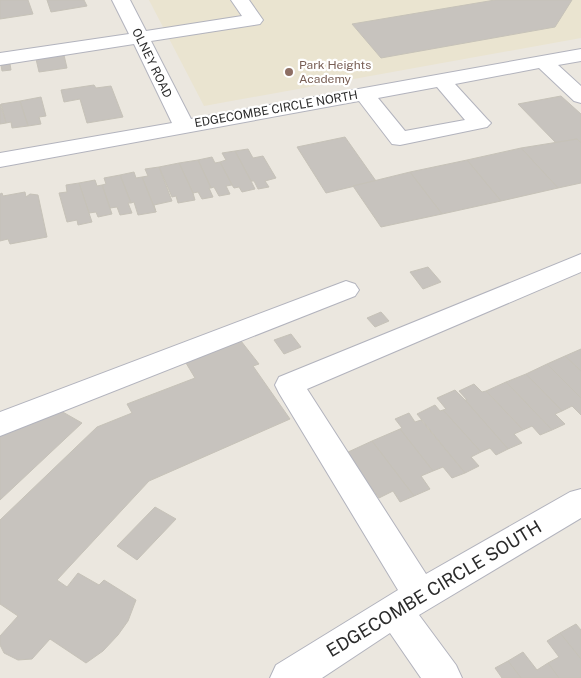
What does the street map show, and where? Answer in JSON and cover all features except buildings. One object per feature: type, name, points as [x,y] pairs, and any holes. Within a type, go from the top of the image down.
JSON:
[{"type":"street","name":"OLNEY ROAD","points":[[121,0],[184,126]]},
{"type":"street","points":[[0,59],[139,36],[254,20],[240,0]]},
{"type":"street","name":"EDGECOMBE CIRCLE NORTH","points":[[0,160],[581,55]]},
{"type":"street","points":[[543,62],[581,97]]},
{"type":"street","points":[[364,94],[400,139],[480,123],[441,80]]},
{"type":"street","points":[[443,678],[407,602],[289,385],[581,262]]},
{"type":"street","points":[[0,424],[346,290]]},
{"type":"street","name":"EDGECOMBE CIRCLE SOUTH","points":[[289,678],[407,602],[581,502]]},
{"type":"shaded area","name":"Park Heights Academy","points":[[149,0],[581,0],[581,38],[204,106]]},
{"type":"place","name":"Park Heights Academy","points":[[289,72]]}]
